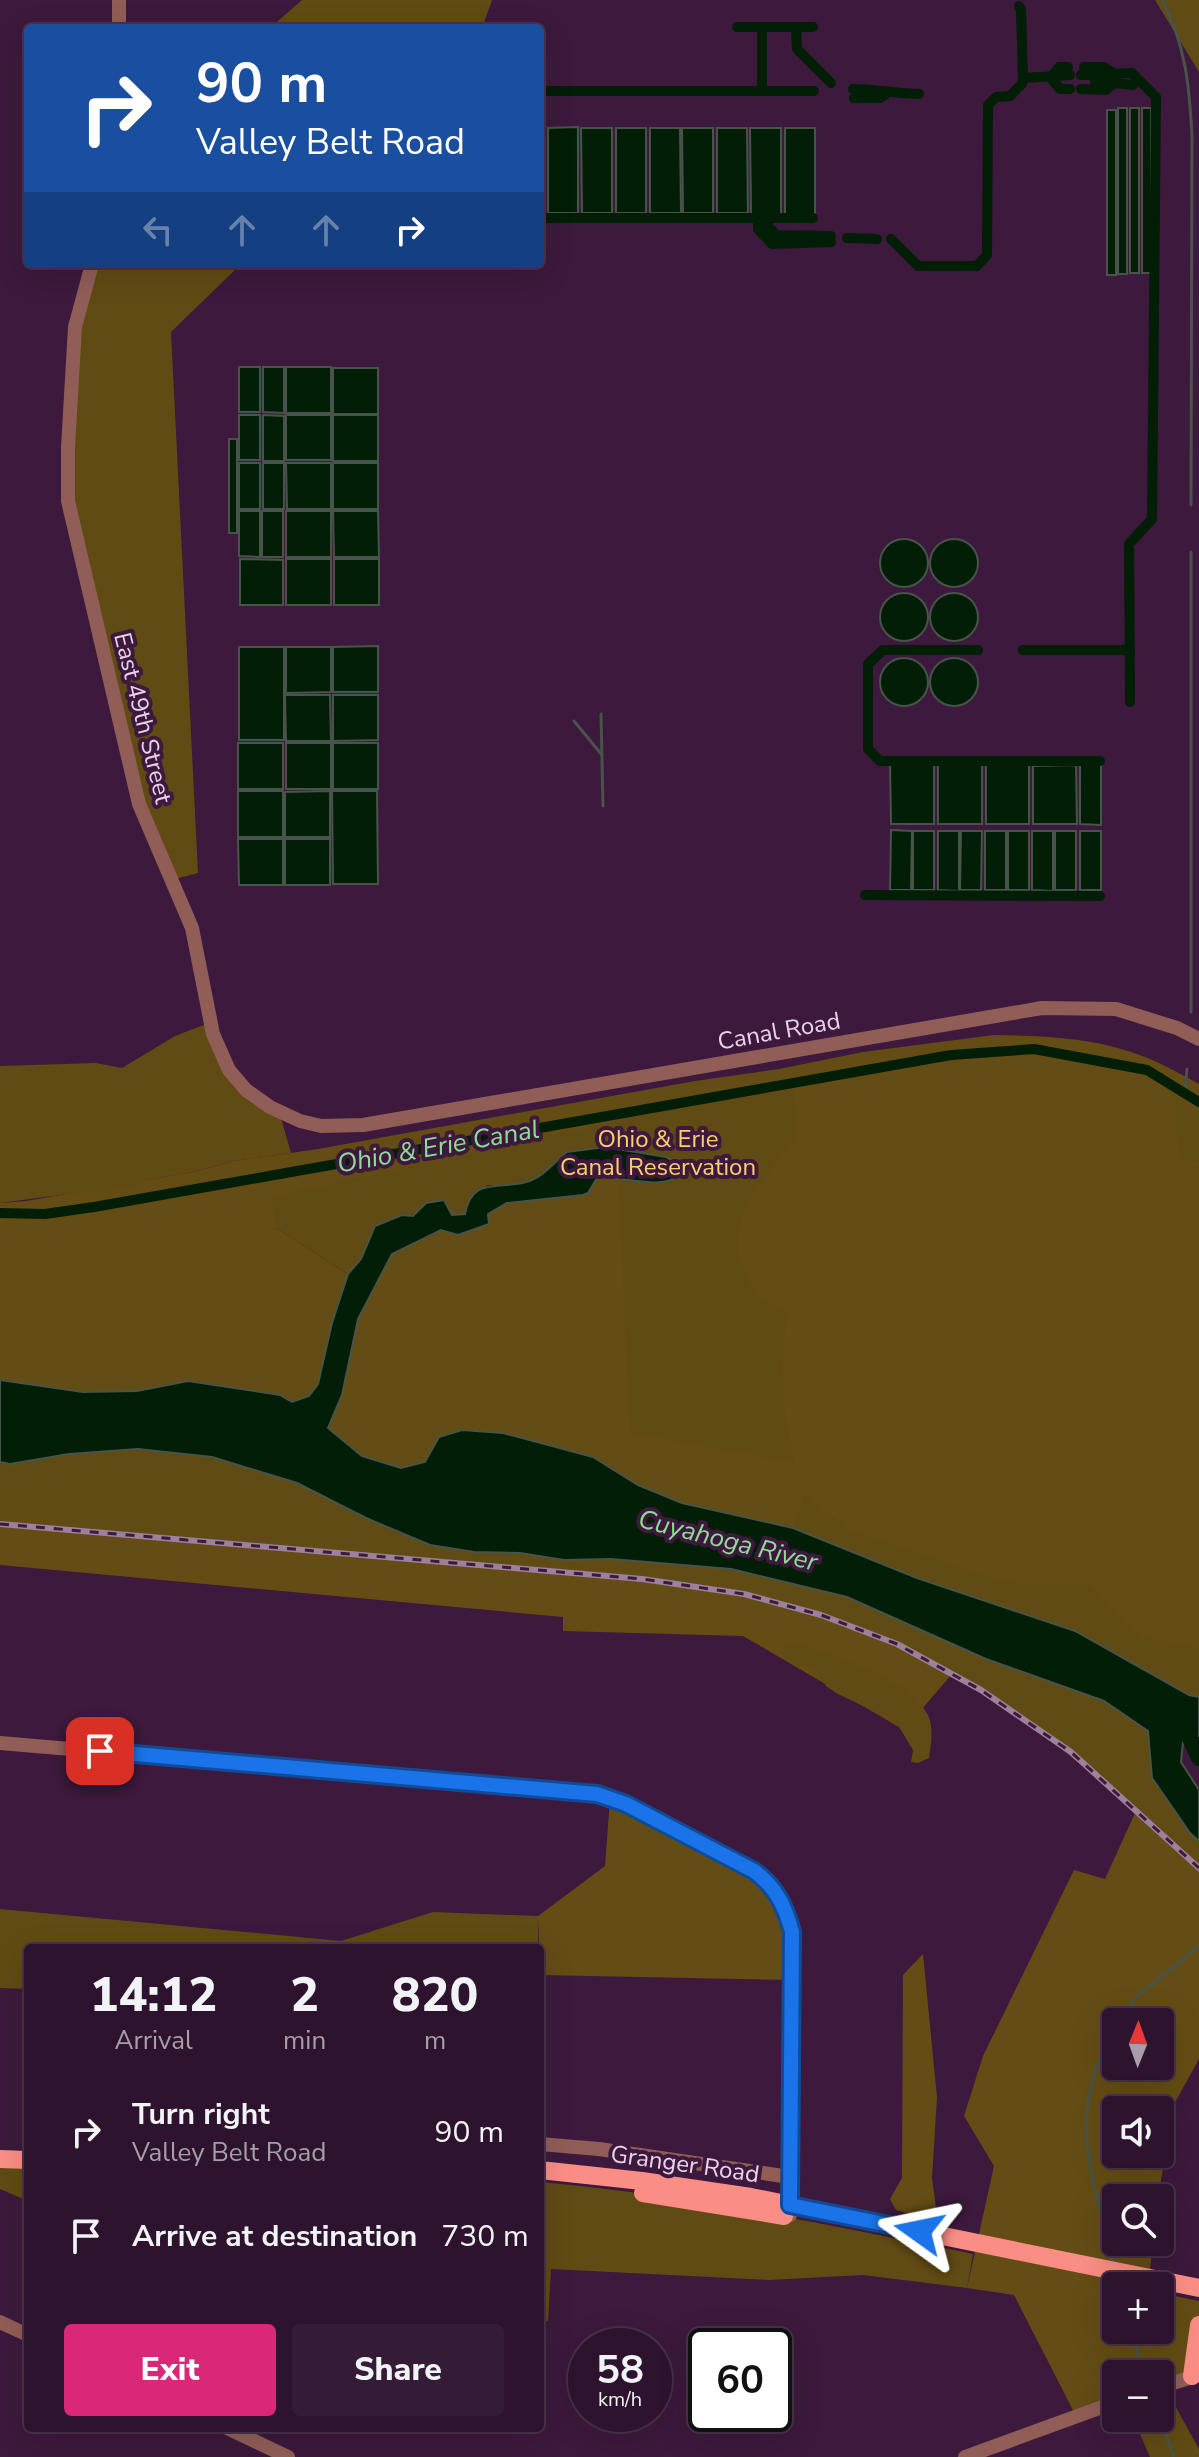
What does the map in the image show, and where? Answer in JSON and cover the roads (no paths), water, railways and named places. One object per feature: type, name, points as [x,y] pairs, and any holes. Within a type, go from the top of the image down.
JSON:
[{"type":"main road","points":[[0,2147],[24,2148]]},
{"type":"main road","points":[[0,2162],[24,2162]]},
{"type":"main road","name":"Granger Road","points":[[544,2170],[685,2186],[790,2211],[1102,2275]]},
{"type":"main road","name":"Granger Road","points":[[544,2182],[790,2211]]},
{"type":"main road","name":"Granger Road","points":[[1087,2272],[1102,2277]]},
{"type":"main road","name":"Granger Road","points":[[1174,2286],[1199,2288]]},
{"type":"main road","name":"Granger Road","points":[[1174,2292],[1199,2301]]},
{"type":"main road","points":[[1196,2376],[1199,2325]]},
{"type":"street","points":[[119,0],[119,24]]},
{"type":"street","name":"East 49th Street","points":[[91,268],[75,327],[68,501],[139,804],[192,928],[213,1034],[229,1070],[246,1090],[270,1107],[300,1121],[321,1126],[363,1125]]},
{"type":"street","name":"Canal Road","points":[[363,1125],[1042,1008],[1116,1009],[1177,1028],[1199,1039]]},
{"type":"street","points":[[0,1743],[597,1794],[626,1804],[754,1871],[777,1894],[786,1909],[792,1932],[790,2211]]},
{"type":"street","name":"Granger Road","points":[[544,2144],[599,2149],[790,2177]]},
{"type":"street","points":[[0,2322],[24,2333]]},
{"type":"street","points":[[1174,2382],[1196,2376]]},
{"type":"street","points":[[965,2457],[1102,2407]]},
{"type":"street","points":[[235,2432],[288,2457]]},
{"type":"water","points":[[1118,108],[1127,108],[1127,274],[1118,274]]},
{"type":"water","points":[[1130,108],[1139,108],[1139,273],[1130,273]]},
{"type":"water","points":[[1142,108],[1151,108],[1151,273],[1142,273]]},
{"type":"water","points":[[1107,110],[1116,110],[1116,275],[1107,275]]},
{"type":"water","points":[[578,127],[578,213],[548,213],[548,128]]},
{"type":"water","points":[[581,128],[612,128],[612,213],[582,213]]},
{"type":"water","points":[[616,128],[646,128],[646,213],[616,213]]},
{"type":"water","points":[[650,128],[680,128],[681,213],[650,213]]},
{"type":"water","points":[[682,128],[713,128],[713,213],[683,213]]},
{"type":"water","points":[[717,128],[747,128],[748,213],[717,213]]},
{"type":"water","points":[[750,128],[781,128],[781,214],[751,214]]},
{"type":"water","points":[[785,128],[815,128],[815,214],[785,214]]},
{"type":"water","points":[[239,367],[260,367],[260,412],[239,412]]},
{"type":"water","points":[[263,367],[284,367],[284,413],[263,412]]},
{"type":"water","points":[[286,367],[331,367],[331,413],[286,413]]},
{"type":"water","points":[[333,368],[378,368],[378,414],[333,414]]},
{"type":"water","points":[[239,415],[260,415],[260,460],[239,460]]},
{"type":"water","points":[[263,415],[284,416],[284,461],[263,461]]},
{"type":"water","points":[[286,415],[331,415],[331,460],[286,460]]},
{"type":"water","points":[[333,415],[378,415],[378,461],[333,461]]},
{"type":"water","points":[[229,439],[237,439],[237,533],[229,533]]},
{"type":"water","points":[[239,463],[260,463],[260,509],[239,509]]},
{"type":"water","points":[[263,463],[284,463],[284,509],[263,509]]},
{"type":"water","points":[[286,463],[331,463],[331,509],[287,509]]},
{"type":"water","points":[[333,463],[378,463],[378,509],[333,509]]},
{"type":"water","points":[[239,511],[260,511],[260,557],[239,556]]},
{"type":"water","points":[[262,511],[283,511],[283,557],[262,557]]},
{"type":"water","points":[[286,511],[331,511],[331,557],[286,557]]},
{"type":"water","points":[[333,511],[378,511],[379,557],[334,557]]},
{"type":"water","points":[[904,539],[921,546],[928,563],[921,580],[904,587],[887,580],[880,563],[887,546]]},
{"type":"water","points":[[954,539],[971,546],[978,563],[971,580],[954,587],[937,580],[930,563],[937,546]]},
{"type":"water","points":[[240,559],[283,560],[283,605],[240,605]]},
{"type":"water","points":[[286,559],[331,559],[331,605],[286,605]]},
{"type":"water","points":[[334,559],[379,559],[379,605],[334,605]]},
{"type":"water","points":[[904,593],[921,600],[928,617],[921,634],[904,641],[887,634],[880,617],[887,600]]},
{"type":"water","points":[[954,593],[971,600],[978,617],[971,634],[954,641],[937,634],[930,617],[937,600]]},
{"type":"water","points":[[378,646],[378,692],[333,692],[333,647]]},
{"type":"water","points":[[239,647],[284,647],[284,740],[239,740]]},
{"type":"water","points":[[286,647],[331,647],[331,692],[286,693]]},
{"type":"water","points":[[904,658],[921,665],[928,682],[921,699],[904,706],[887,699],[880,682],[887,665]]},
{"type":"water","points":[[954,658],[971,665],[978,682],[971,699],[954,706],[937,699],[930,682],[937,665]]},
{"type":"water","points":[[285,695],[330,695],[331,741],[286,741]]},
{"type":"water","points":[[333,695],[378,695],[378,740],[333,741]]},
{"type":"water","points":[[238,743],[283,743],[283,789],[238,789]]},
{"type":"water","points":[[286,743],[331,743],[331,789],[286,789]]},
{"type":"water","points":[[333,743],[378,743],[378,789],[333,789]]},
{"type":"water","points":[[890,765],[934,765],[934,824],[891,824]]},
{"type":"water","points":[[938,765],[982,765],[982,824],[938,824]]},
{"type":"water","points":[[986,765],[1029,765],[1029,824],[986,824]]},
{"type":"water","points":[[1076,765],[1077,824],[1033,824],[1033,766]]},
{"type":"water","points":[[1080,765],[1101,765],[1101,825],[1080,824]]},
{"type":"water","points":[[238,791],[283,791],[283,837],[238,837]]},
{"type":"water","points":[[330,791],[330,837],[285,837],[285,792]]},
{"type":"water","points":[[332,791],[377,791],[378,884],[333,884]]},
{"type":"water","points":[[891,830],[912,831],[911,890],[890,890]]},
{"type":"water","points":[[913,831],[934,831],[934,890],[913,890]]},
{"type":"water","points":[[938,831],[959,831],[959,891],[938,890]]},
{"type":"water","points":[[961,831],[982,831],[981,890],[960,890]]},
{"type":"water","points":[[985,831],[1006,831],[1006,890],[985,890]]},
{"type":"water","points":[[1008,831],[1029,831],[1029,890],[1008,890]]},
{"type":"water","points":[[1032,831],[1053,831],[1053,891],[1032,890]]},
{"type":"water","points":[[1055,831],[1076,831],[1076,890],[1055,890]]},
{"type":"water","points":[[1080,831],[1101,831],[1101,890],[1080,890]]},
{"type":"water","points":[[238,839],[283,839],[283,885],[239,885]]},
{"type":"water","points":[[285,839],[330,839],[330,885],[285,885]]},
{"type":"water","points":[[605,1147],[666,1157],[677,1164],[676,1177],[660,1182],[597,1178],[588,1193],[583,1195],[507,1203],[488,1214],[489,1224],[458,1235],[441,1230],[392,1254],[358,1319],[342,1395],[328,1428],[362,1456],[401,1468],[425,1462],[439,1437],[462,1430],[503,1433],[593,1457],[638,1485],[682,1503],[793,1528],[917,1578],[1075,1631],[1189,1695],[1199,1697],[1199,1736],[1183,1742],[1181,1762],[1199,1790],[1199,1841],[1190,1833],[1152,1778],[1148,1731],[1104,1701],[986,1659],[847,1597],[731,1569],[611,1559],[564,1560],[430,1545],[366,1518],[297,1483],[212,1457],[138,1449],[69,1454],[10,1464],[0,1462],[0,1380],[83,1392],[137,1391],[188,1381],[280,1395],[292,1402],[309,1396],[318,1384],[332,1323],[348,1274],[361,1259],[375,1226],[402,1215],[413,1216],[426,1203],[444,1200],[452,1215],[465,1214],[469,1202],[480,1189],[532,1180],[567,1152]]},
{"type":"waterway","points":[[1162,0],[1185,66],[1192,135],[1191,505]]},
{"type":"waterway","points":[[1019,6],[1023,78]]},
{"type":"waterway","points":[[737,27],[813,27]]},
{"type":"waterway","points":[[762,27],[762,91]]},
{"type":"waterway","points":[[796,27],[797,49],[831,83]]},
{"type":"waterway","points":[[1051,78],[1059,67],[1068,67]]},
{"type":"waterway","points":[[1084,67],[1104,67],[1113,73]]},
{"type":"waterway","points":[[1081,75],[1132,73],[1156,97],[1152,519],[1129,544],[1130,702]]},
{"type":"waterway","points":[[891,239],[918,266],[977,266],[987,255],[988,105],[996,97],[1010,96],[1022,84],[1023,78],[1070,75]]},
{"type":"waterway","points":[[1051,78],[1060,89],[1070,89]]},
{"type":"waterway","points":[[1095,81],[1133,85],[1138,80]]},
{"type":"waterway","points":[[1081,89],[1106,90],[1112,85]]},
{"type":"waterway","points":[[853,89],[919,94]]},
{"type":"waterway","points":[[548,91],[814,91]]},
{"type":"waterway","points":[[854,98],[880,98],[886,94]]},
{"type":"waterway","points":[[546,218],[813,218]]},
{"type":"waterway","points":[[758,218],[758,229],[772,244],[831,242]]},
{"type":"waterway","points":[[768,218],[768,227],[777,235],[831,236]]},
{"type":"waterway","points":[[847,238],[877,239]]},
{"type":"waterway","points":[[1191,552],[1191,1012]]},
{"type":"waterway","points":[[978,650],[883,650],[868,664],[868,749],[880,761],[1100,761]]},
{"type":"waterway","points":[[1023,650],[1130,650]]},
{"type":"waterway","points":[[601,714],[603,806]]},
{"type":"waterway","points":[[574,721],[602,755]]},
{"type":"waterway","points":[[865,895],[1100,896]]},
{"type":"waterway","name":"Ohio & Erie Canal","points":[[0,1213],[45,1214],[94,1207],[951,1055],[1034,1049],[1147,1070],[1199,1102]]},
{"type":"waterway","points":[[1185,1092],[1187,1069]]},
{"type":"waterway","name":"Cuyahoga River","points":[[1179,1721],[1183,1723],[1199,1758]]},
{"type":"waterway","points":[[1128,2008],[1134,1999],[1199,1946]]},
{"type":"waterway","points":[[1102,2054],[1091,2087],[1087,2144],[1114,2263]]},
{"type":"waterway","points":[[1135,2344],[1140,2360]]},
{"type":"waterway","points":[[1165,2432],[1174,2457]]},
{"type":"railway","points":[[0,1524],[642,1579],[744,1594],[821,1615],[897,1644],[981,1690],[1071,1752],[1199,1868]]},
{"type":"park label","name":"Ohio & Erie Canal Reservation","points":[[658,1153]]}]
